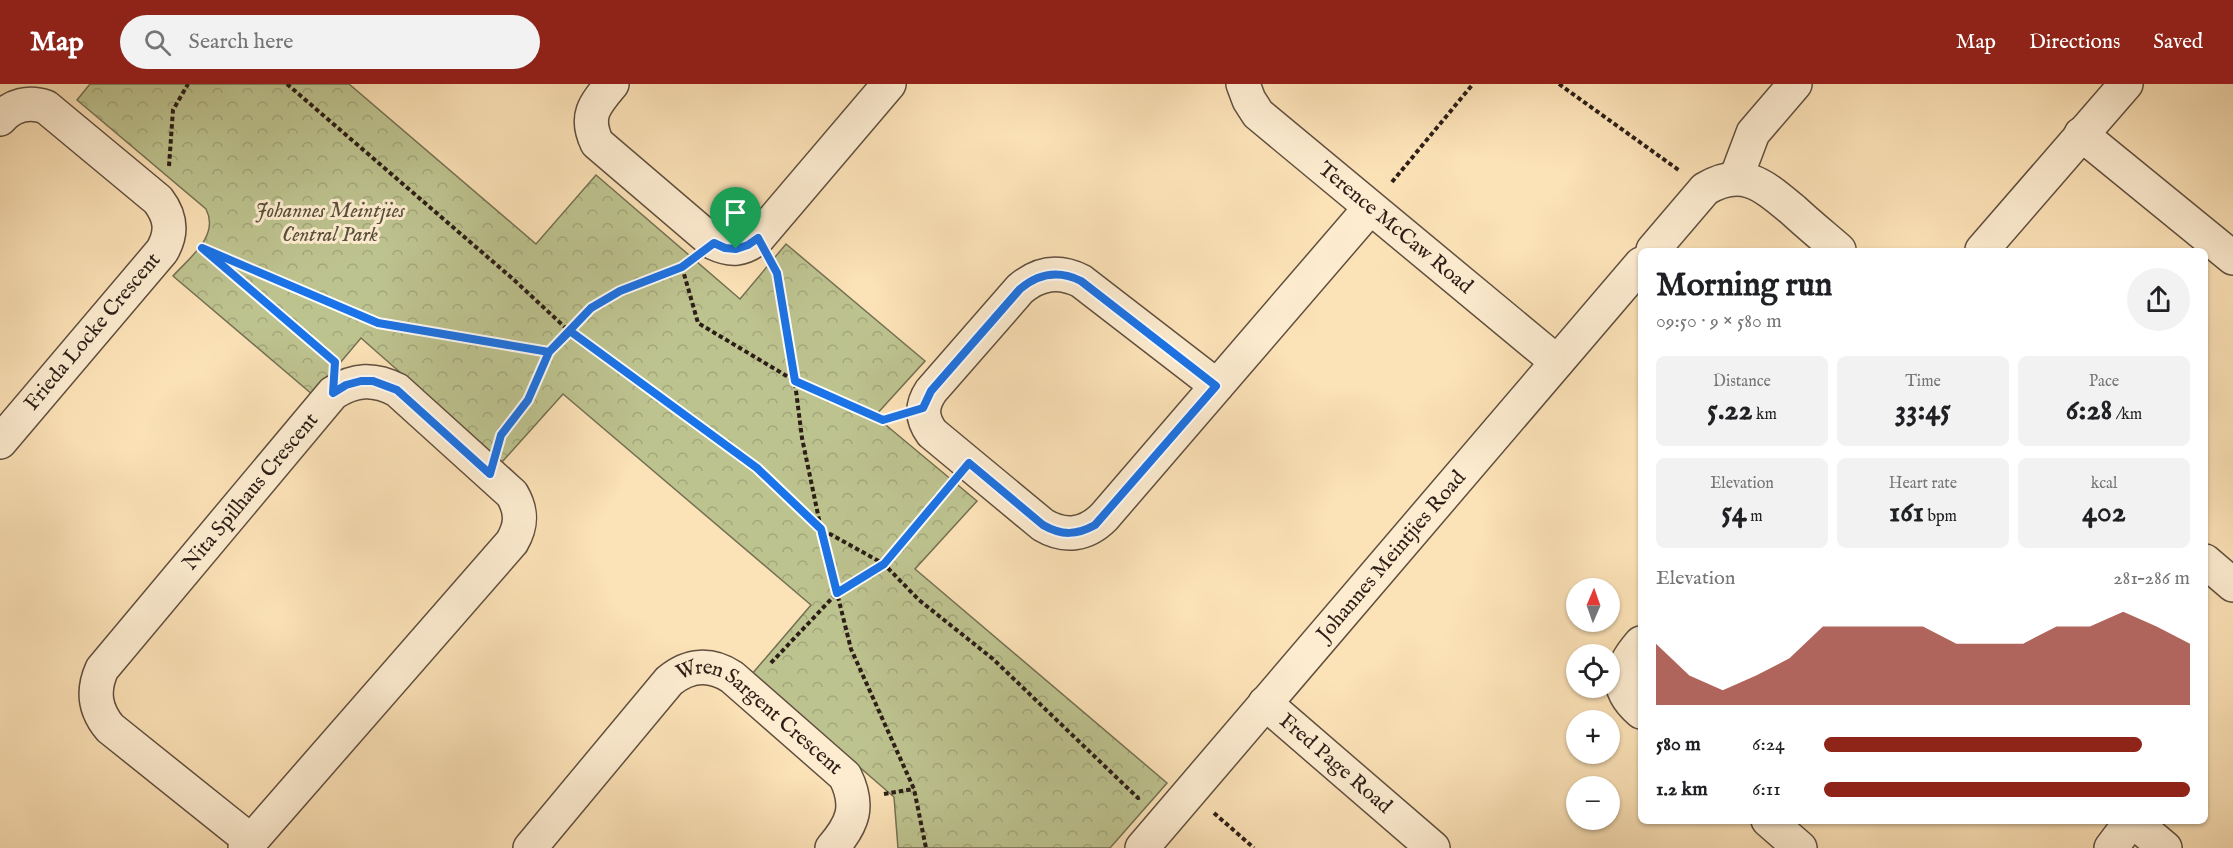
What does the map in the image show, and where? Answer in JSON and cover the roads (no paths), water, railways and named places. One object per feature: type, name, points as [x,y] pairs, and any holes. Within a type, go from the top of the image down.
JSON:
[{"type":"street","points":[[612,84],[593,110],[590,121],[597,143],[714,243],[725,248],[736,249],[758,238],[889,84]]},
{"type":"street","name":"Terence McCaw Road","points":[[1243,84],[1258,114],[1557,362]]},
{"type":"street","points":[[1655,248],[1721,183],[1753,133],[1773,96],[1795,84]]},
{"type":"street","points":[[1984,248],[2126,84]]},
{"type":"street","name":"Frieda Locke Crescent","points":[[0,119],[15,107],[37,104],[46,106],[158,200],[166,210],[170,223],[170,235],[162,251],[0,441]]},
{"type":"street","points":[[2081,134],[2233,258]]},
{"type":"street","points":[[1721,183],[1747,179],[1769,190],[1837,248]]},
{"type":"street","points":[[1216,386],[1081,281],[1061,273],[1050,274],[1029,281],[1020,289],[931,391],[923,408],[923,417],[932,433],[1043,525],[1063,533],[1085,531],[1104,517],[1370,208]]},
{"type":"street","name":"Johannes Meintjies Road","points":[[1142,848],[1638,268]]},
{"type":"street","name":"Nita Spilhaus Crescent","points":[[361,381],[380,382],[397,390],[512,494],[517,502],[520,522],[518,533],[248,845],[111,728],[99,711],[96,701],[97,680],[102,669],[333,393],[346,385],[361,381]]},
{"type":"street","points":[[2208,564],[2233,585]]},
{"type":"street","points":[[1638,646],[1629,657],[1622,675],[1625,693],[1638,709]]},
{"type":"street","name":"Wren Sargent Crescent","points":[[530,848],[669,681],[678,674],[698,667],[722,670],[845,776],[853,799],[853,811],[845,833],[832,848]]},
{"type":"street","name":"Fred Page Road","points":[[1265,704],[1433,848]]},
{"type":"street","points":[[1773,824],[1800,848]]},
{"type":"street","points":[[2110,848],[2130,824]]},
{"type":"street","points":[[2137,824],[2165,848]]},
{"type":"park label","name":"Johannes Meintjies Central Park","points":[[330,223]]}]
